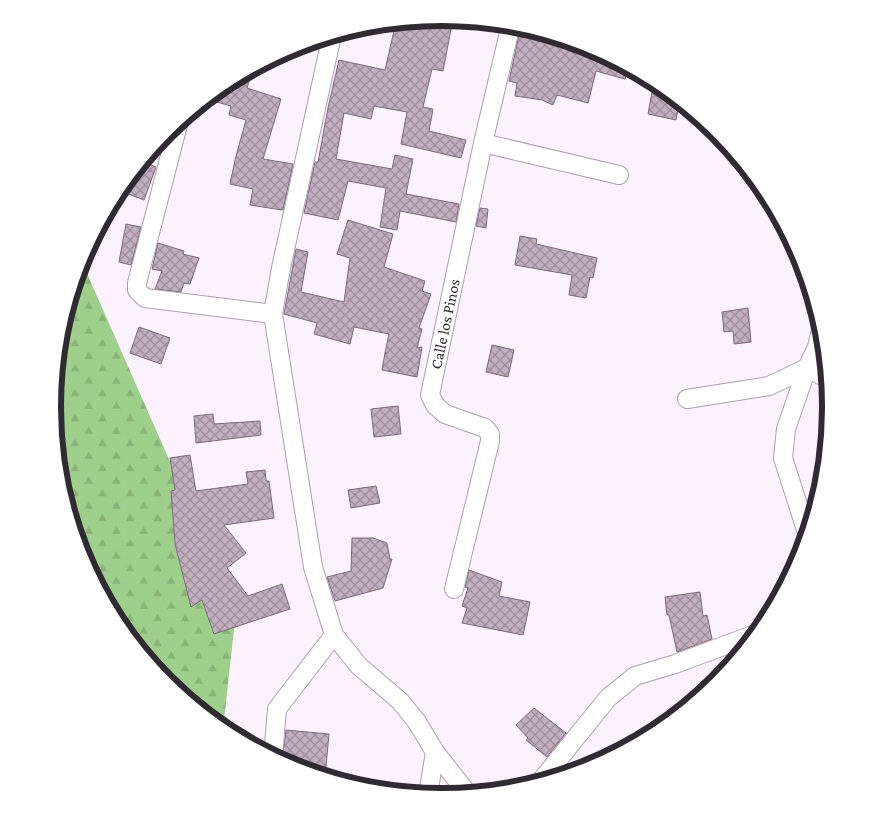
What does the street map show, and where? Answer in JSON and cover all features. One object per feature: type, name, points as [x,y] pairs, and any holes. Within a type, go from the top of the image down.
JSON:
[{"type":"street","name":"Calle los Pinos","points":[[454,588],[490,441],[490,434],[486,428],[445,414],[435,405],[430,395],[508,33]]},
{"type":"street","points":[[330,43],[281,268],[273,314],[313,567],[334,635],[359,666],[400,701],[417,722],[434,752],[462,787]]},
{"type":"street","points":[[175,135],[137,283],[137,290],[144,298],[273,314]]},
{"type":"street","points":[[483,143],[619,175]]},
{"type":"street","points":[[804,523],[783,458],[786,429],[807,368],[817,346]]},
{"type":"street","points":[[807,368],[820,375]]},
{"type":"street","points":[[687,399],[769,386],[807,368]]},
{"type":"street","points":[[274,748],[277,709],[334,635]]},
{"type":"street","points":[[548,773],[608,698],[635,676],[675,664],[745,638]]},
{"type":"street","points":[[429,787],[434,752]]},
{"type":"green space","points":[[86,271],[236,611],[224,720],[172,676],[139,639],[112,597],[90,553],[81,529],[68,481],[64,457],[61,407],[64,357],[68,333]]},
{"type":"building","points":[[452,26],[443,71],[432,69],[423,107],[433,109],[429,131],[466,140],[461,158],[401,144],[407,112],[374,106],[371,119],[344,113],[336,159],[392,169],[395,155],[413,159],[406,194],[459,204],[456,222],[400,211],[397,230],[380,227],[386,188],[348,181],[338,220],[304,213],[315,162],[318,162],[339,60],[385,70],[394,30]]},
{"type":"building","points":[[519,35],[564,46],[626,74],[625,79],[596,71],[588,103],[557,95],[553,105],[542,100],[515,96],[517,83],[509,81]]},
{"type":"building","points":[[250,78],[247,88],[281,99],[263,159],[293,164],[283,210],[250,205],[253,189],[230,184],[246,120],[229,115],[231,106],[215,101]]},
{"type":"building","points":[[652,92],[657,93],[678,109],[676,120],[648,114]]},
{"type":"building","points":[[148,164],[156,167],[144,200],[126,193]]},
{"type":"building","points":[[480,208],[488,209],[486,228],[476,226]]},
{"type":"building","points":[[348,220],[393,234],[384,267],[425,281],[422,291],[431,294],[419,328],[422,329],[417,348],[422,347],[417,377],[382,370],[389,334],[354,327],[350,344],[314,334],[317,323],[284,314],[296,249],[308,252],[301,292],[344,302],[350,258],[337,254]]},
{"type":"building","points":[[126,224],[141,227],[131,265],[119,262]]},
{"type":"building","points":[[520,236],[537,239],[536,244],[597,258],[593,278],[590,277],[586,298],[569,295],[572,275],[515,265]]},
{"type":"building","points":[[158,243],[184,251],[183,254],[199,258],[190,284],[184,283],[181,292],[155,289],[162,271],[152,269]]},
{"type":"building","points":[[748,308],[751,342],[734,344],[733,331],[724,332],[722,312]]},
{"type":"building","points":[[139,327],[170,338],[161,364],[130,353]]},
{"type":"building","points":[[492,345],[514,350],[508,377],[486,372]]},
{"type":"building","points":[[398,406],[401,434],[374,437],[371,409]]},
{"type":"building","points":[[213,414],[214,424],[260,421],[261,435],[196,443],[194,416]]},
{"type":"building","points":[[190,455],[196,491],[248,484],[246,472],[265,470],[266,481],[269,481],[274,518],[224,525],[246,553],[227,568],[248,596],[282,584],[290,609],[214,634],[202,600],[191,607],[175,544],[171,491],[175,490],[170,458]]},
{"type":"building","points":[[376,486],[380,503],[351,508],[348,490]]},
{"type":"building","points":[[352,538],[373,538],[387,543],[390,559],[392,559],[383,588],[335,601],[327,577],[351,571]]},
{"type":"building","points":[[469,570],[502,582],[499,596],[530,602],[523,635],[462,623],[467,608],[462,606],[468,588],[465,587]]},
{"type":"building","points":[[700,592],[703,616],[707,615],[712,639],[677,652],[669,615],[667,615],[665,597]]},
{"type":"building","points":[[534,708],[566,733],[547,757],[526,740],[528,738],[516,725]]},
{"type":"building","points":[[286,730],[329,734],[326,770],[283,753]]}]
